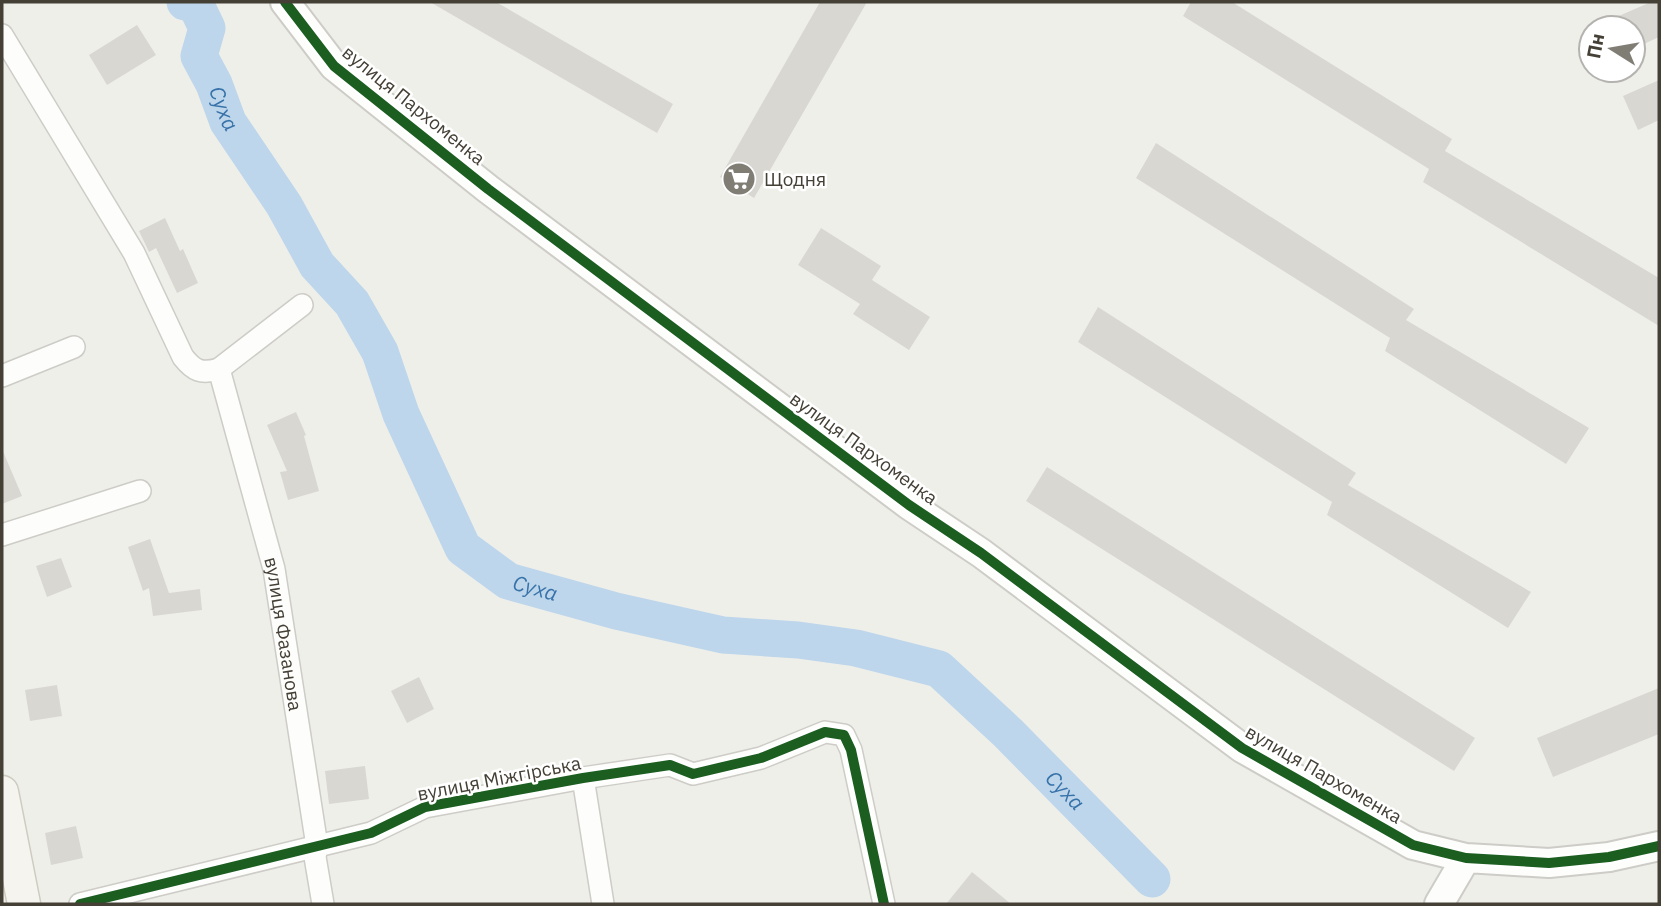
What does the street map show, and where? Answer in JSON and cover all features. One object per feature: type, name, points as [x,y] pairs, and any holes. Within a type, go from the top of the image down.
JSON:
[{"type":"main road","points":[[2,792],[24,904]]},
{"type":"street","name":"вулиця Пархоменка","points":[[285,2],[334,66],[488,188],[898,496],[992,561],[1242,748],[1413,845],[1466,858],[1549,863],[1609,857],[1659,846]]},
{"type":"street","points":[[2,35],[134,253],[183,357],[190,366],[199,371],[219,369],[302,304]]},
{"type":"street","points":[[2,376],[74,347]]},
{"type":"street","name":"вулиця Фазанова","points":[[219,369],[274,569],[317,846],[314,857],[323,904]]},
{"type":"street","points":[[2,535],[140,491]]},
{"type":"street","name":"вулиця Міжгірська","points":[[80,904],[371,833],[425,807],[670,765],[693,774],[761,758],[825,732],[844,735],[850,750],[884,904]]},
{"type":"street","points":[[583,778],[603,904]]},
{"type":"street","points":[[1438,904],[1466,858]]},
{"type":"building","points":[[430,2],[496,2],[673,104],[657,133]]},
{"type":"building","points":[[820,2],[867,2],[754,198],[720,177]]},
{"type":"building","points":[[1191,2],[1232,2],[1452,139],[1445,151],[1659,278],[1659,326],[1423,182],[1429,169],[1183,16]]},
{"type":"building","points":[[1651,2],[1659,2],[1659,37],[1647,43],[1647,14],[1623,14]]},
{"type":"building","points":[[137,25],[156,55],[107,85],[89,55]]},
{"type":"building","points":[[1659,80],[1659,120],[1638,130],[1623,96]]},
{"type":"building","points":[[1156,143],[1414,309],[1406,320],[1589,428],[1566,464],[1385,351],[1390,338],[1136,178]]},
{"type":"building","points":[[165,218],[198,283],[177,293],[156,248],[149,252],[139,231]]},
{"type":"building","points":[[821,228],[881,266],[872,280],[930,317],[909,350],[853,314],[860,304],[798,265]]},
{"type":"building","points":[[1098,307],[1356,473],[1348,485],[1531,592],[1508,628],[1327,515],[1332,502],[1078,342]]},
{"type":"building","points":[[296,412],[306,435],[304,436],[319,491],[288,500],[280,472],[287,471],[267,425]]},
{"type":"building","points":[[2,449],[22,496],[2,504]]},
{"type":"building","points":[[1047,467],[1475,738],[1454,771],[1026,501]]},
{"type":"building","points":[[150,539],[169,593],[200,589],[202,610],[153,616],[149,588],[143,591],[128,547]]},
{"type":"building","points":[[61,558],[72,587],[47,597],[36,566]]},
{"type":"building","points":[[419,677],[434,709],[407,723],[391,691]]},
{"type":"building","points":[[57,685],[62,716],[30,721],[25,690]]},
{"type":"building","points":[[1659,688],[1659,734],[1553,777],[1537,738]]},
{"type":"building","points":[[365,766],[369,799],[329,804],[325,771]]},
{"type":"building","points":[[76,826],[83,858],[51,865],[45,833]]},
{"type":"building","points":[[972,872],[1011,904],[946,904]]},
{"type":"waterway","name":"Суха","points":[[185,2],[196,5],[207,28],[199,56],[214,84],[228,122],[284,205],[317,265],[352,303],[380,352],[401,414],[463,548],[508,581],[616,611],[723,635],[798,640],[856,648],[939,669],[1008,733],[1152,879]]},
{"type":"cycle path","points":[[285,2],[334,66],[488,189],[909,505],[981,553],[1242,748],[1413,845],[1466,858],[1549,863],[1609,857],[1659,846]]},
{"type":"cycle path","points":[[80,904],[371,833],[425,807],[670,765],[693,774],[761,758],[825,732],[844,735],[851,750],[884,904]]},
{"type":"place","name":"Щодня","points":[[739,179]]}]
